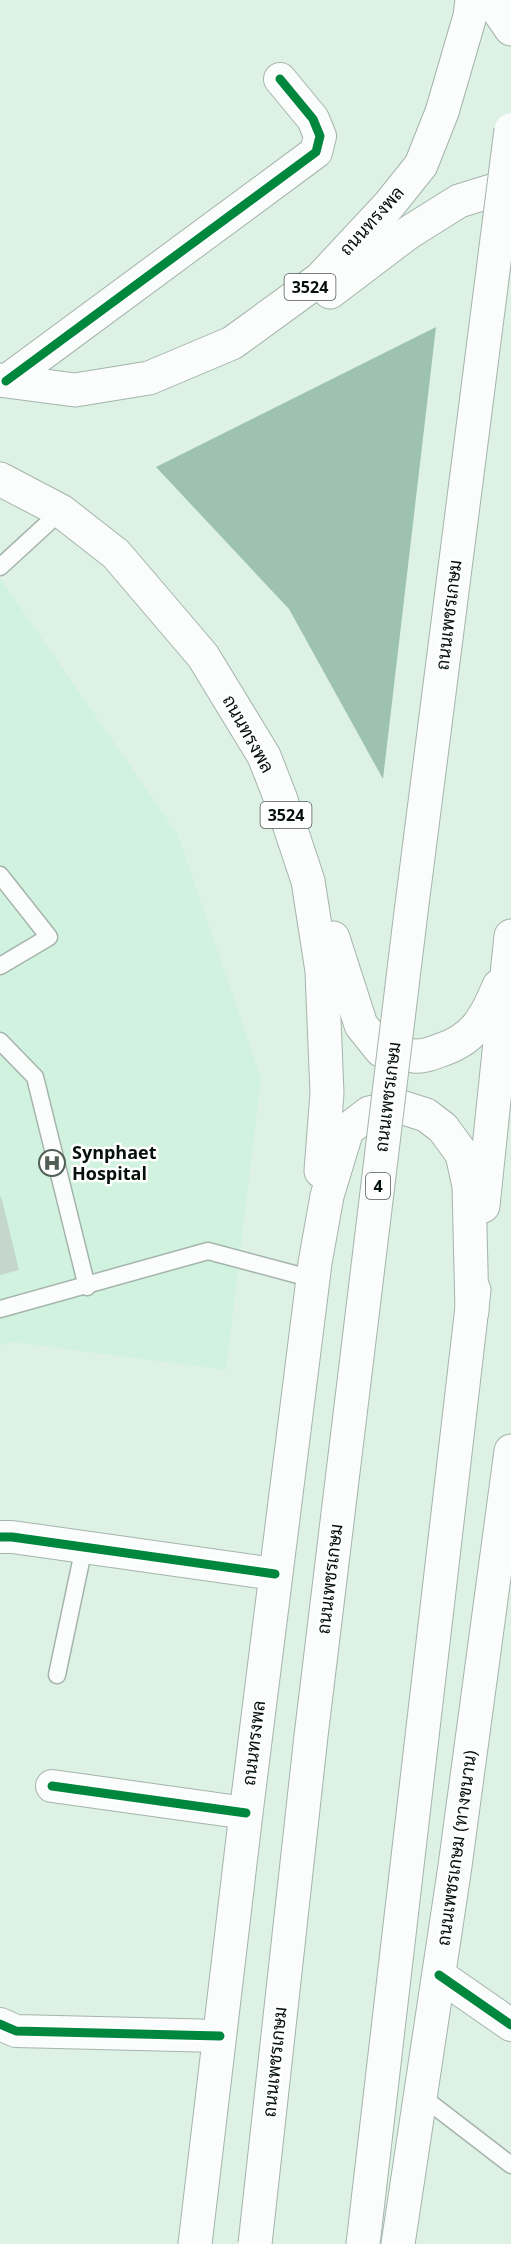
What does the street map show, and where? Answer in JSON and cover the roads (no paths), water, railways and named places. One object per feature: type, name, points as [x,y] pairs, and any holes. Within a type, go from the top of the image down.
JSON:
[{"type":"main road","name":"ถนนทรงพล","points":[[3,380],[75,390],[149,378],[232,343],[320,279],[389,205],[421,165],[441,112],[470,16],[472,0]]},
{"type":"main road","points":[[491,0],[511,29]]},
{"type":"main road","name":"ถนนเพชรเกษม","points":[[255,2244],[314,1712],[398,1018],[511,130]]},
{"type":"main road","points":[[245,335],[325,295],[408,233],[459,201],[511,185]]},
{"type":"main road","name":"ถนนทรงพล","points":[[0,479],[61,511],[116,554],[203,656],[264,756],[280,797],[308,881],[322,971],[327,1093],[314,1271],[275,1574],[195,2244]]},
{"type":"main road","points":[[308,881],[325,910],[361,1025],[381,1050],[416,1056],[433,1053],[456,1045],[477,1028],[490,1007],[500,983],[511,934]]},
{"type":"main road","points":[[363,2244],[472,1311],[511,934]]},
{"type":"main road","points":[[314,1271],[327,1196],[347,1130],[369,1113],[401,1107],[426,1115],[443,1128],[462,1154],[469,1186],[472,1311]]},
{"type":"main road","name":"ถนนเพชรเกษม (ทางขนาน)","points":[[398,2244],[508,1496],[511,1450]]},
{"type":"street","points":[[3,380],[316,152],[320,136],[313,119],[280,79]]},
{"type":"street","points":[[0,1537],[275,1574]]},
{"type":"street","points":[[52,1786],[246,1813]]},
{"type":"street","points":[[439,1974],[511,2025]]},
{"type":"street","points":[[0,2024],[16,2031],[220,2036]]},
{"type":"lane","points":[[0,567],[61,511]]},
{"type":"lane","points":[[0,875],[49,937],[0,966]]},
{"type":"lane","points":[[0,1041],[35,1077],[87,1287]]},
{"type":"lane","points":[[0,1309],[87,1287],[208,1251],[314,1271]]},
{"type":"lane","points":[[57,1675],[84,1547]]},
{"type":"lane","points":[[420,2096],[511,2165]]},
{"type":"place","name":"Synphaet Hospital","points":[[52,1163]]}]
